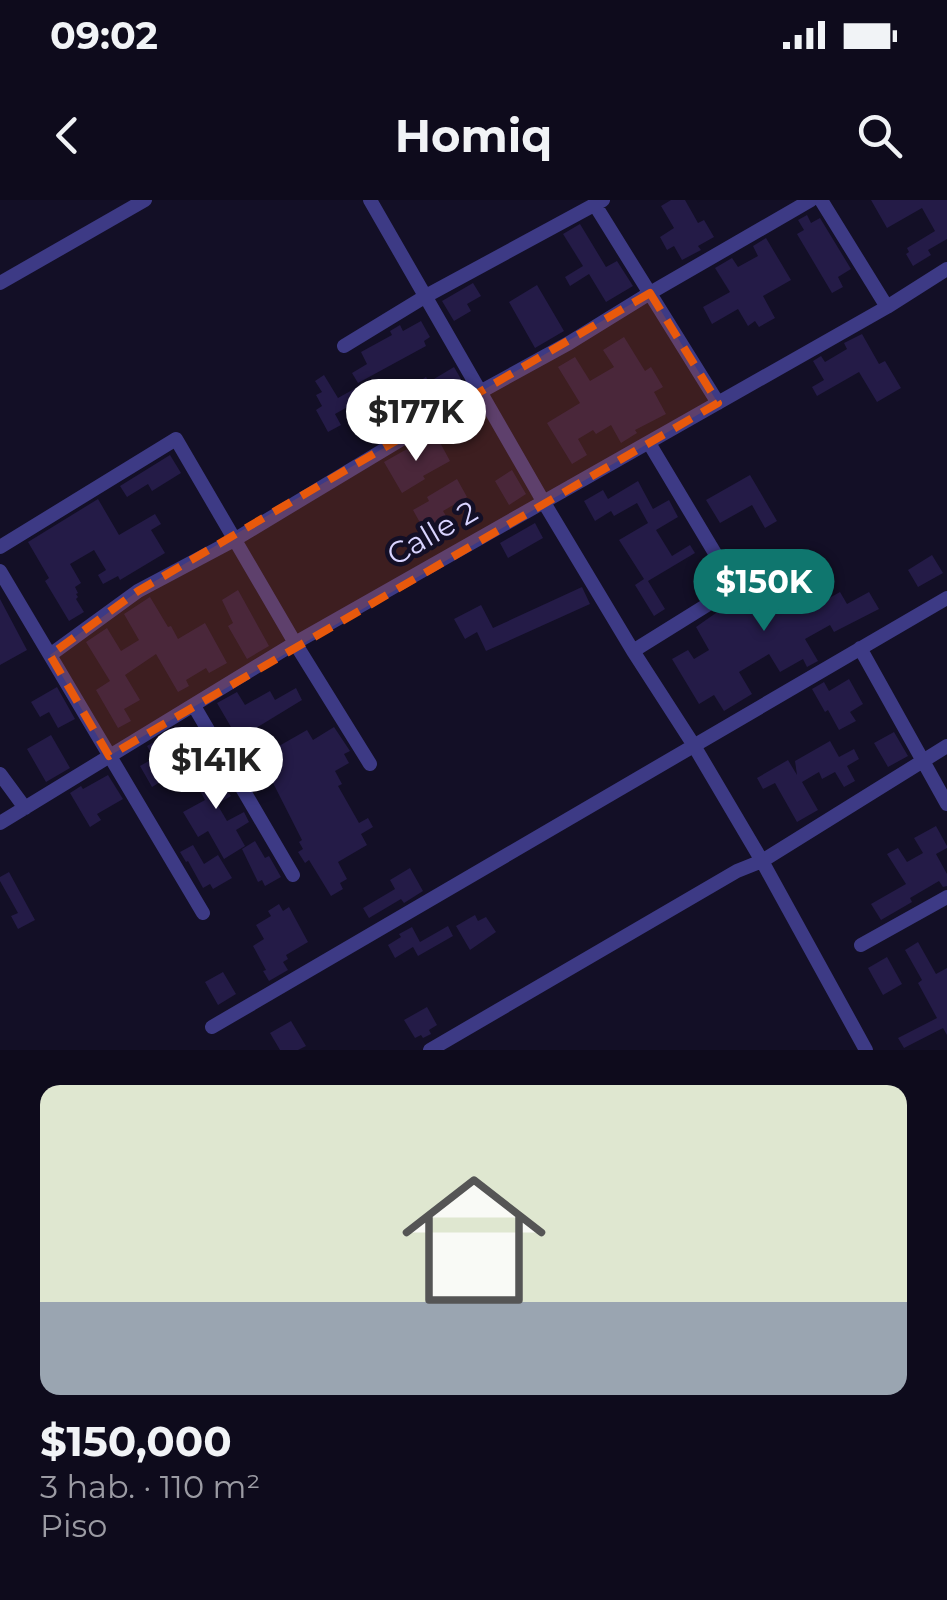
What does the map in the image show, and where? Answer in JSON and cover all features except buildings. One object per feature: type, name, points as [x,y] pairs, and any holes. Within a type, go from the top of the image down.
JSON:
[{"type":"street","points":[[0,283],[145,200]]},
{"type":"street","points":[[370,200],[543,502],[762,860],[866,1050]]},
{"type":"street","points":[[50,655],[138,591],[234,540],[811,200]]},
{"type":"street","points":[[822,200],[887,307]]},
{"type":"street","points":[[344,346],[426,296],[599,202],[718,403]]},
{"type":"street","name":"Calle 2","points":[[0,823],[295,643],[887,307],[947,269]]},
{"type":"street","points":[[0,547],[176,439],[370,764]]},
{"type":"street","points":[[633,651],[723,594],[728,586],[728,575],[649,443]]},
{"type":"street","points":[[0,571],[203,913]]},
{"type":"street","points":[[212,1027],[947,598]]},
{"type":"street","points":[[860,648],[947,804]]},
{"type":"street","points":[[194,706],[292,874]]},
{"type":"street","points":[[430,1050],[762,860],[947,746]]},
{"type":"street","points":[[0,774],[24,808]]},
{"type":"street","points":[[861,946],[947,897]]},
{"type":"highlighted area","points":[[650,293],[718,403],[109,756],[50,655],[138,591]]}]
